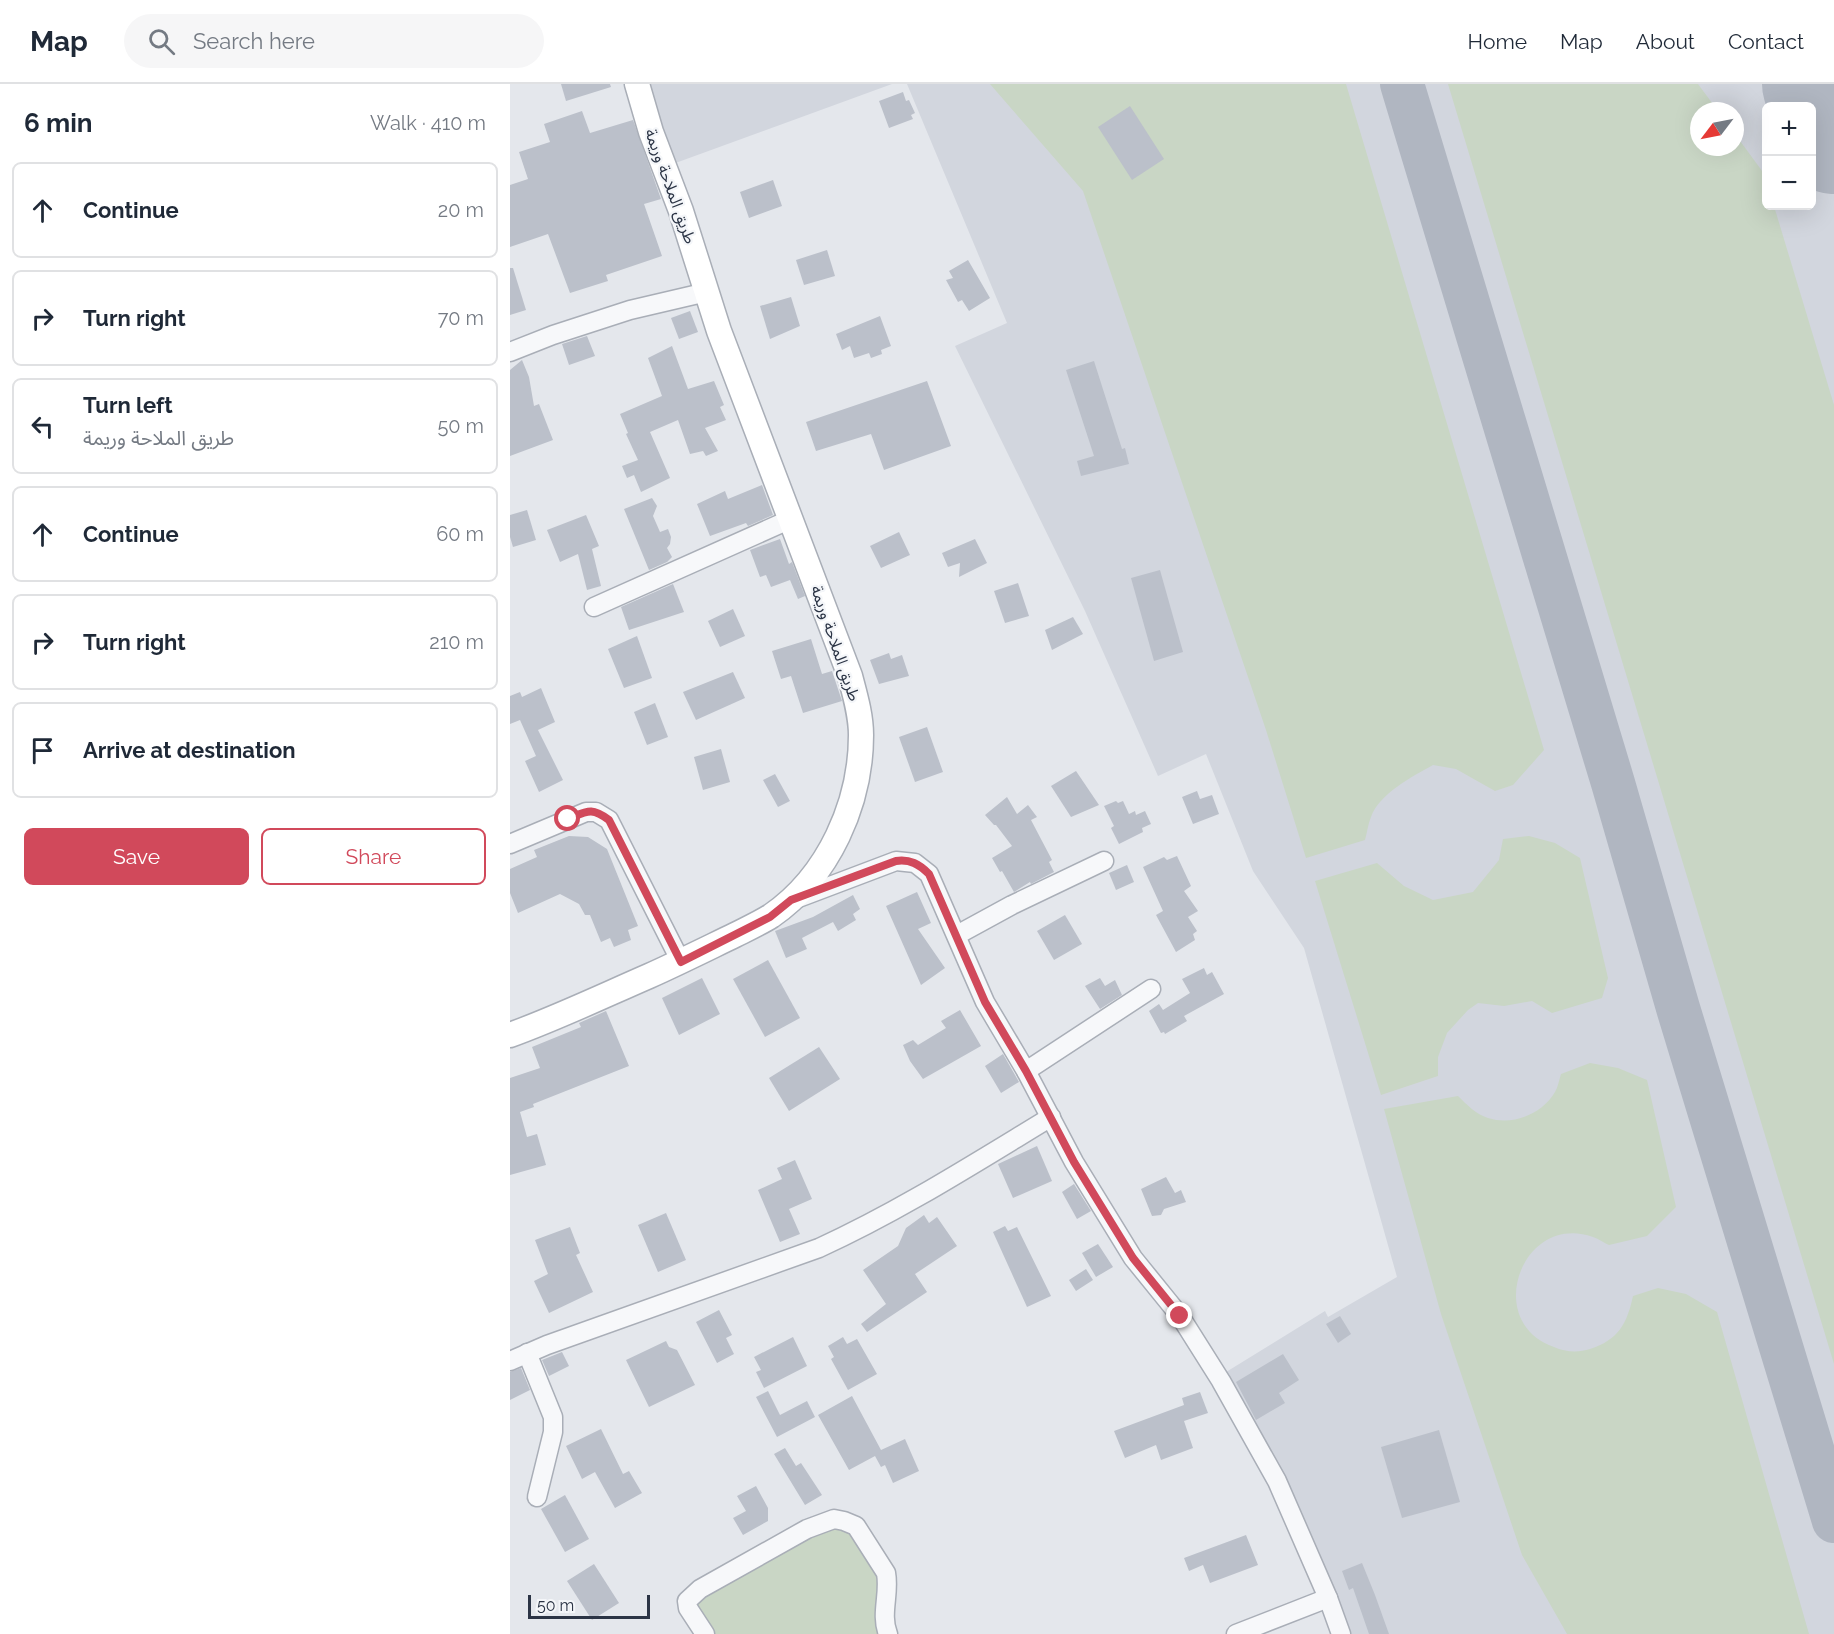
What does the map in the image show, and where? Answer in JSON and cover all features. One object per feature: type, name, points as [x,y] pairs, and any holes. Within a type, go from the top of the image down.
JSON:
[{"type":"street","name":"طريق الملاحة وريمة","points":[[510,1035],[681,962],[770,917],[808,883],[836,840],[855,789],[858,771],[861,732],[858,704],[850,676],[743,394],[681,211],[651,132],[637,84]]},
{"type":"street","points":[[510,352],[553,335],[630,310],[707,292]]},
{"type":"street","points":[[594,607],[791,519]]},
{"type":"street","points":[[510,844],[586,812],[596,812],[609,820],[681,962]]},
{"type":"street","points":[[791,900],[896,861],[909,861],[929,874],[985,1002],[1026,1071],[1074,1162],[1133,1258],[1180,1316],[1221,1381],[1277,1481],[1328,1598],[1341,1634]]},
{"type":"street","points":[[957,935],[1012,905],[1104,861]]},
{"type":"street","points":[[1026,1071],[1151,989]]},
{"type":"street","points":[[510,1361],[839,1239],[939,1185],[1051,1117]]},
{"type":"street","points":[[527,1353],[553,1417],[554,1432],[537,1497]]},
{"type":"street","points":[[705,1634],[688,1608],[687,1601],[690,1597],[700,1589],[815,1525],[834,1519],[856,1526],[886,1573],[884,1624],[888,1634]]},
{"type":"street","points":[[1236,1634],[1328,1598]]},
{"type":"shaded area","points":[[647,84],[892,84],[670,165]]},
{"type":"shaded area","points":[[907,84],[1834,84],[1834,1634],[1341,1634],[1218,1377],[1325,1311],[1328,1317],[1397,1277],[1304,948],[1253,871],[1206,754],[1158,776],[1085,611],[955,346],[1007,323]]},
{"type":"green space","points":[[990,84],[1346,84],[1544,750],[1513,785],[1495,791],[1456,769],[1433,765],[1398,786],[1381,801],[1371,817],[1365,840],[1306,858],[1266,730],[1083,191]]},
{"type":"green space","points":[[1448,84],[1698,84],[1711,102],[1690,102],[1690,156],[1744,156],[1744,146],[1762,171],[1762,210],[1775,210],[1834,405],[1834,1364]]},
{"type":"green space","points":[[1529,836],[1555,843],[1580,858],[1608,978],[1602,998],[1552,1013],[1532,1001],[1504,1006],[1478,1003],[1468,1010],[1447,1033],[1438,1057],[1438,1076],[1381,1095],[1315,881],[1377,863],[1404,886],[1433,900],[1473,892],[1499,860],[1503,839]]},
{"type":"green space","points":[[1590,1063],[1618,1068],[1647,1080],[1676,1207],[1647,1236],[1609,1245],[1593,1237],[1568,1234],[1547,1240],[1530,1254],[1520,1273],[1516,1295],[1520,1316],[1532,1334],[1558,1349],[1576,1351],[1590,1349],[1608,1341],[1624,1323],[1633,1296],[1658,1288],[1686,1294],[1717,1312],[1809,1634],[1567,1634],[1522,1555],[1441,1314],[1384,1109],[1458,1096],[1476,1112],[1488,1118],[1517,1119],[1535,1112],[1549,1100],[1556,1090],[1561,1074]]},
{"type":"green space","points":[[844,1521],[881,1566],[888,1634],[705,1634],[690,1597],[700,1589]]},
{"type":"building","points":[[561,84],[610,84],[611,87],[566,101]]},
{"type":"building","points":[[903,92],[906,101],[909,100],[915,113],[911,115],[913,119],[889,128],[879,101]]},
{"type":"building","points":[[1130,106],[1164,159],[1132,180],[1098,127]]},
{"type":"building","points":[[582,111],[590,133],[633,120],[661,199],[644,204],[662,256],[606,275],[608,281],[570,293],[548,234],[510,247],[510,185],[528,179],[519,152],[550,142],[544,124]]},
{"type":"building","points":[[773,180],[782,206],[749,218],[740,192]]},
{"type":"building","points":[[827,250],[835,276],[804,285],[796,260]]},
{"type":"building","points":[[968,260],[990,298],[969,311],[962,300],[958,302],[946,280],[953,278],[949,271]]},
{"type":"building","points":[[510,268],[513,268],[526,310],[510,315]]},
{"type":"building","points":[[791,297],[800,326],[770,339],[760,306]]},
{"type":"building","points":[[690,311],[698,332],[679,339],[671,318]]},
{"type":"building","points":[[880,316],[891,346],[881,350],[882,354],[871,358],[869,353],[854,358],[850,346],[842,350],[836,334]]},
{"type":"building","points":[[587,336],[595,356],[569,365],[562,344]]},
{"type":"building","points":[[672,346],[688,389],[714,381],[724,405],[720,407],[726,420],[705,428],[718,451],[706,456],[703,451],[690,454],[678,420],[650,432],[670,478],[641,492],[634,475],[627,478],[622,466],[638,460],[620,414],[662,396],[648,358]]},
{"type":"building","points":[[522,360],[529,377],[534,406],[539,404],[553,440],[510,456],[510,370]]},
{"type":"building","points":[[1094,361],[1122,449],[1125,448],[1129,464],[1081,476],[1077,461],[1094,456],[1066,370]]},
{"type":"building","points":[[927,381],[951,446],[884,470],[871,434],[816,451],[806,422]]},
{"type":"building","points":[[762,485],[773,515],[748,526],[746,523],[710,536],[697,504],[725,491],[728,499]]},
{"type":"building","points":[[652,498],[657,506],[653,516],[660,532],[668,529],[671,537],[667,548],[672,557],[667,562],[649,570],[624,509]]},
{"type":"building","points":[[527,510],[536,540],[513,547],[510,537],[510,515]]},
{"type":"building","points":[[586,515],[599,546],[592,549],[601,586],[587,590],[578,554],[560,562],[547,530]]},
{"type":"building","points":[[899,532],[910,555],[881,568],[870,546]]},
{"type":"building","points":[[780,539],[805,596],[798,599],[790,580],[771,587],[766,575],[760,577],[750,550]]},
{"type":"building","points":[[975,539],[987,563],[959,577],[960,563],[948,567],[942,553]]},
{"type":"building","points":[[1160,570],[1183,652],[1154,661],[1131,578]]},
{"type":"building","points":[[1018,583],[1029,616],[1005,623],[994,591]]},
{"type":"building","points":[[673,584],[684,612],[629,630],[621,607]]},
{"type":"building","points":[[733,609],[745,636],[720,647],[708,621]]},
{"type":"building","points":[[1073,617],[1083,634],[1052,650],[1045,630]]},
{"type":"building","points":[[637,636],[652,678],[624,688],[608,649]]},
{"type":"building","points":[[811,639],[822,674],[832,671],[842,701],[803,713],[791,676],[781,679],[772,651]]},
{"type":"building","points":[[889,653],[891,659],[902,655],[909,676],[879,684],[870,660]]},
{"type":"building","points":[[733,672],[745,698],[696,720],[683,692]]},
{"type":"building","points":[[541,688],[555,722],[538,730],[563,780],[539,792],[525,761],[536,756],[520,720],[510,724],[510,696],[520,692],[522,697]]},
{"type":"building","points":[[655,703],[668,737],[647,745],[634,712]]},
{"type":"building","points":[[927,727],[943,772],[915,782],[899,737]]},
{"type":"building","points":[[721,749],[730,782],[703,790],[694,757]]},
{"type":"building","points":[[1076,771],[1099,805],[1071,817],[1051,786]]},
{"type":"building","points":[[775,774],[790,801],[778,807],[763,780]]},
{"type":"building","points":[[1197,791],[1200,799],[1212,795],[1219,814],[1193,824],[1182,797]]},
{"type":"building","points":[[1007,797],[1017,814],[1028,805],[1037,817],[1031,820],[1052,860],[1049,862],[1054,872],[1014,892],[992,858],[1012,846],[985,815]]},
{"type":"building","points":[[1116,801],[1118,803],[1123,801],[1129,814],[1135,811],[1136,815],[1145,811],[1151,824],[1142,828],[1143,832],[1119,844],[1111,828],[1114,826],[1104,806]]},
{"type":"building","points":[[569,836],[588,837],[607,849],[638,926],[628,930],[631,940],[614,947],[610,938],[601,942],[590,915],[585,915],[579,904],[560,894],[518,913],[510,893],[510,869],[537,857],[534,850]]},
{"type":"building","points":[[1177,856],[1191,886],[1184,891],[1198,911],[1188,917],[1197,931],[1193,934],[1195,940],[1176,952],[1156,915],[1163,911],[1143,867],[1164,857],[1167,860]]},
{"type":"building","points":[[1127,865],[1134,882],[1116,890],[1109,873]]},
{"type":"building","points":[[917,892],[931,923],[918,929],[945,968],[921,985],[886,906]]},
{"type":"building","points":[[853,895],[860,909],[853,914],[856,920],[838,931],[833,922],[802,938],[807,949],[786,958],[775,931],[813,917]]},
{"type":"building","points":[[1065,915],[1082,944],[1054,960],[1037,931]]},
{"type":"building","points":[[768,960],[800,1018],[765,1037],[733,979]]},
{"type":"building","points":[[1204,968],[1207,975],[1212,972],[1224,994],[1184,1016],[1187,1021],[1165,1034],[1161,1033],[1149,1011],[1159,1004],[1163,1010],[1190,993],[1182,979]]},
{"type":"building","points":[[702,978],[720,1014],[679,1035],[662,998]]},
{"type":"building","points":[[1100,978],[1105,986],[1115,980],[1122,995],[1100,1009],[1085,986]]},
{"type":"building","points":[[960,1010],[981,1046],[923,1079],[910,1061],[903,1045],[913,1040],[918,1045],[946,1028],[941,1021]]},
{"type":"building","points":[[606,1011],[629,1066],[533,1104],[534,1107],[520,1112],[527,1137],[537,1134],[546,1165],[510,1175],[510,1078],[540,1068],[532,1047],[581,1027],[579,1023]]},
{"type":"building","points":[[819,1047],[840,1079],[789,1111],[769,1078]]},
{"type":"building","points":[[1003,1054],[1019,1082],[1001,1093],[985,1066]]},
{"type":"building","points":[[1037,1146],[1052,1181],[1013,1198],[998,1164]]},
{"type":"building","points":[[795,1160],[812,1199],[789,1209],[800,1234],[780,1242],[758,1190],[782,1179],[777,1168]]},
{"type":"building","points":[[1166,1177],[1175,1193],[1181,1190],[1186,1202],[1164,1209],[1161,1215],[1152,1216],[1141,1189]]},
{"type":"building","points":[[1074,1184],[1091,1211],[1077,1219],[1062,1192]]},
{"type":"building","points":[[666,1213],[686,1260],[658,1272],[638,1225]]},
{"type":"building","points":[[924,1215],[929,1223],[937,1217],[957,1246],[915,1274],[927,1292],[867,1332],[861,1324],[886,1304],[863,1270],[898,1246],[906,1228]]},
{"type":"building","points":[[1005,1226],[1008,1231],[1017,1227],[1051,1296],[1027,1307],[993,1232]]},
{"type":"building","points":[[570,1227],[580,1253],[576,1255],[593,1292],[549,1313],[534,1281],[548,1274],[535,1240]]},
{"type":"building","points":[[1098,1244],[1113,1267],[1096,1277],[1082,1253]]},
{"type":"building","points":[[1086,1269],[1093,1280],[1076,1291],[1069,1280]]},
{"type":"building","points":[[719,1310],[732,1335],[726,1338],[734,1354],[717,1363],[696,1322]]},
{"type":"building","points":[[1340,1316],[1351,1334],[1338,1343],[1326,1324]]},
{"type":"building","points":[[793,1337],[807,1366],[764,1388],[756,1372],[761,1370],[754,1357]]},
{"type":"building","points":[[843,1337],[847,1344],[857,1339],[877,1374],[848,1390],[831,1359],[834,1357],[828,1346]]},
{"type":"building","points":[[666,1341],[669,1347],[677,1350],[695,1385],[649,1407],[626,1360]]},
{"type":"building","points":[[562,1352],[569,1366],[549,1376],[542,1360]]},
{"type":"building","points":[[1283,1354],[1299,1380],[1279,1393],[1285,1403],[1256,1420],[1236,1382]]},
{"type":"building","points":[[521,1368],[530,1390],[510,1400],[510,1372]]},
{"type":"building","points":[[768,1391],[780,1415],[807,1401],[815,1417],[777,1437],[756,1397]]},
{"type":"building","points":[[1200,1392],[1208,1413],[1184,1421],[1193,1448],[1161,1460],[1156,1445],[1125,1458],[1114,1431],[1184,1405],[1182,1398]]},
{"type":"building","points":[[852,1396],[881,1450],[905,1439],[919,1471],[893,1483],[885,1465],[881,1467],[875,1456],[849,1470],[818,1415]]},
{"type":"building","points":[[601,1429],[623,1474],[629,1471],[642,1493],[615,1508],[595,1472],[582,1479],[566,1446]]},
{"type":"building","points":[[1439,1430],[1460,1502],[1402,1518],[1381,1447]]},
{"type":"building","points":[[785,1448],[796,1466],[801,1463],[822,1495],[805,1505],[774,1454]]},
{"type":"building","points":[[756,1486],[768,1508],[768,1521],[743,1535],[733,1518],[746,1511],[737,1496]]},
{"type":"building","points":[[565,1495],[589,1539],[565,1552],[541,1509]]},
{"type":"building","points":[[1246,1535],[1258,1565],[1210,1583],[1203,1565],[1189,1571],[1184,1558]]},
{"type":"building","points":[[1362,1563],[1389,1634],[1369,1634],[1353,1588],[1349,1590],[1342,1571]]},
{"type":"building","points":[[594,1564],[619,1603],[592,1620],[567,1581]]},
{"type":"taxiway","points":[[1402,84],[1834,1521]]},
{"type":"taxiway","points":[[1807,84],[1820,95]]},
{"type":"runway","points":[[1817,84],[1834,139]]},
{"type":"route","points":[[568,819],[586,812],[596,812],[609,820],[681,962],[770,917],[791,900],[896,861],[909,861],[923,868],[929,874],[985,1002],[1026,1071],[1074,1162],[1133,1258],[1180,1316]]}]
